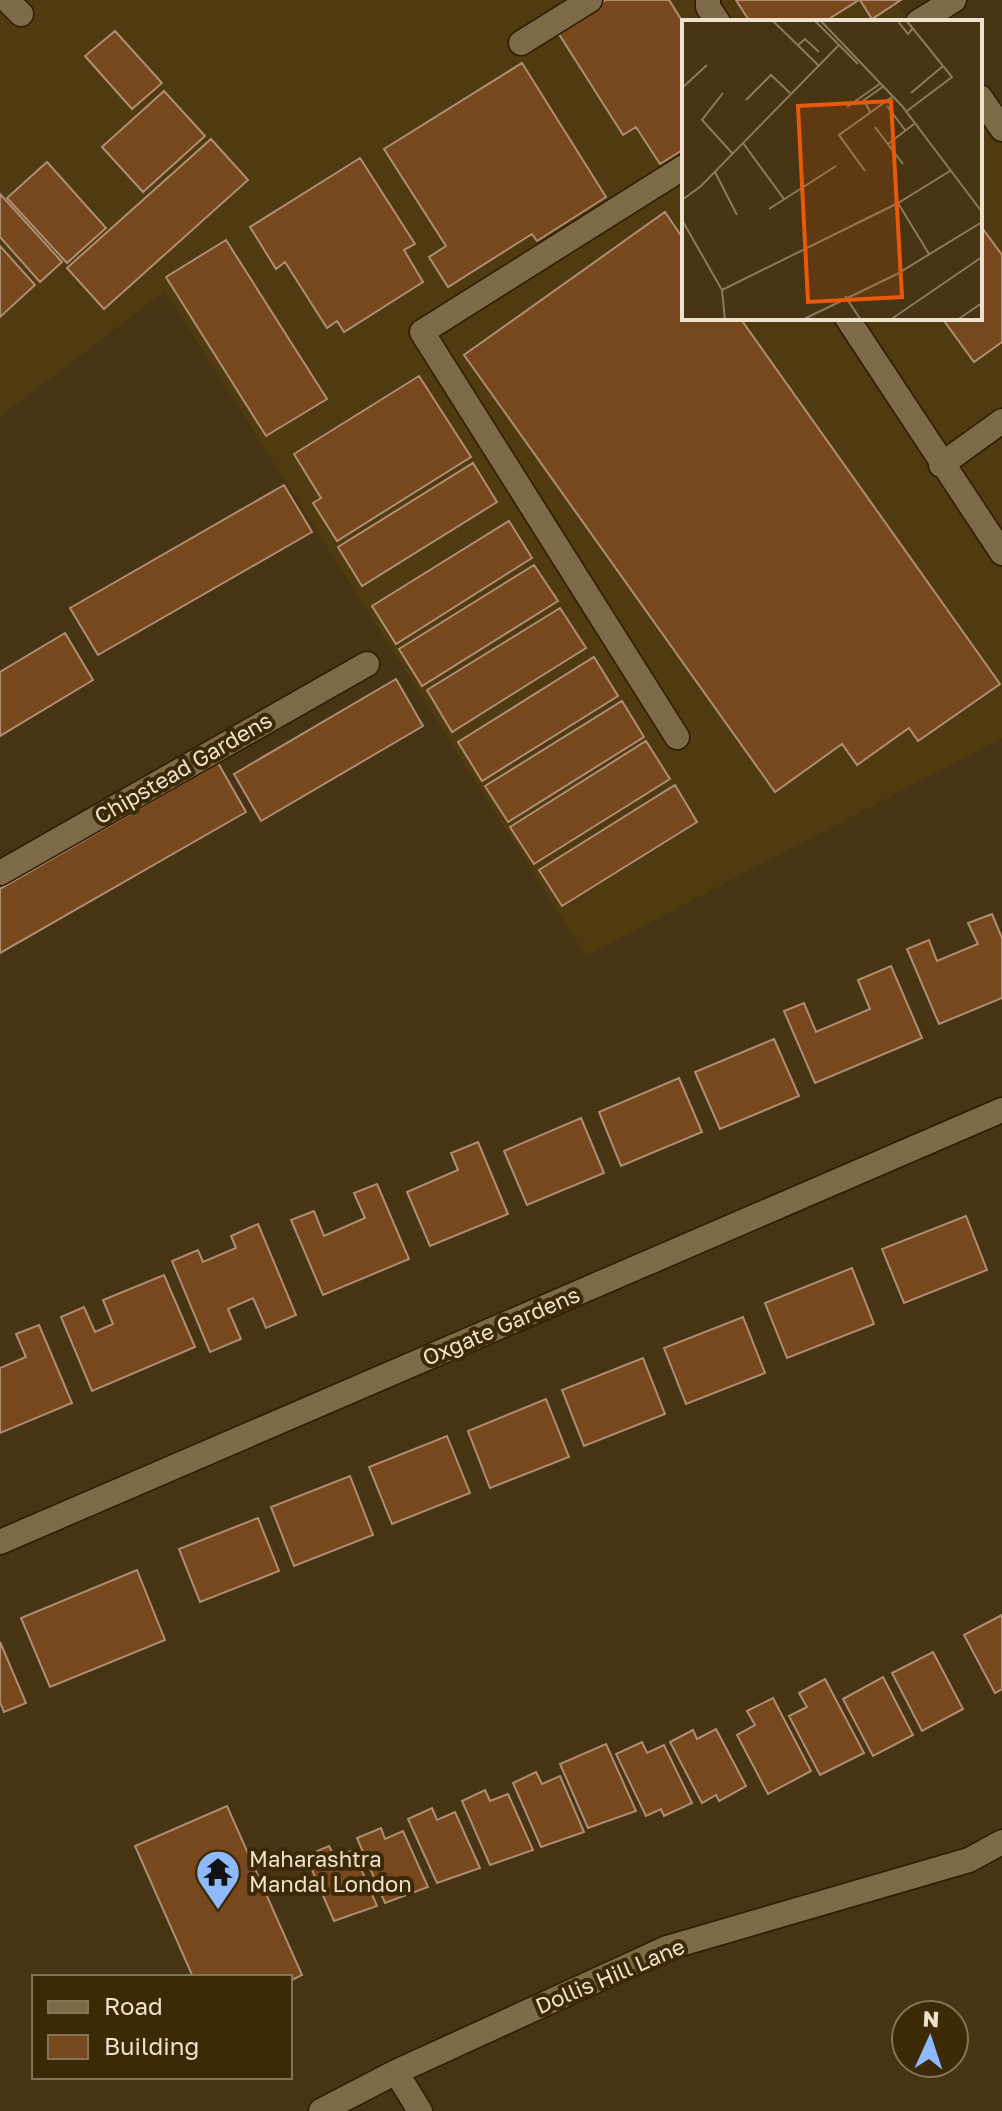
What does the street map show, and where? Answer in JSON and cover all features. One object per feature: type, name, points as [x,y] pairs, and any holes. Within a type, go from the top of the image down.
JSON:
[{"type":"street","points":[[521,43],[590,0]]},
{"type":"street","points":[[708,0],[708,7],[717,20]]},
{"type":"street","points":[[921,20],[954,0]]},
{"type":"street","points":[[982,100],[1002,129]]},
{"type":"street","points":[[677,737],[422,332],[682,168]]},
{"type":"street","points":[[848,320],[941,465],[1002,553]]},
{"type":"street","points":[[941,465],[1002,421]]},
{"type":"street","name":"Chipstead Gardens","points":[[0,873],[367,664]]},
{"type":"street","name":"Oxgate Gardens","points":[[0,1542],[1002,1110]]},
{"type":"street","name":"Dollis Hill Lane","points":[[321,2111],[396,2072],[667,1948],[969,1860],[1002,1842]]},
{"type":"street","points":[[396,2072],[420,2111]]},
{"type":"shaded area","points":[[0,0],[894,0],[910,20],[682,20],[682,320],[982,320],[982,110],[1002,135],[1002,738],[586,956],[165,291],[0,417]]},
{"type":"building","points":[[606,0],[669,0],[682,21],[682,150],[660,164],[636,127],[623,135],[557,31]]},
{"type":"building","points":[[736,0],[859,0],[827,20],[749,20]]},
{"type":"building","points":[[860,0],[901,0],[872,19]]},
{"type":"building","points":[[115,31],[162,83],[132,109],[85,56]]},
{"type":"building","points":[[522,63],[606,197],[537,241],[532,234],[448,287],[429,257],[446,246],[384,149]]},
{"type":"building","points":[[164,91],[205,136],[143,192],[102,147]]},
{"type":"building","points":[[211,139],[248,180],[104,309],[67,268]]},
{"type":"building","points":[[360,158],[415,244],[404,250],[423,282],[344,332],[337,321],[327,328],[285,262],[276,269],[250,227]]},
{"type":"building","points":[[47,162],[106,228],[67,263],[7,198]]},
{"type":"building","points":[[0,194],[62,262],[40,282],[0,237]]},
{"type":"building","points":[[665,212],[682,237],[682,320],[741,320],[1000,684],[918,741],[909,728],[857,765],[842,744],[775,792],[464,355]]},
{"type":"building","points":[[982,228],[1002,255],[1002,342],[974,362],[943,320],[982,320]]},
{"type":"building","points":[[226,240],[327,399],[266,436],[166,277]]},
{"type":"building","points":[[0,246],[35,285],[0,317]]},
{"type":"building","points":[[419,376],[471,457],[337,541],[313,503],[321,498],[294,454]]},
{"type":"building","points":[[473,463],[497,502],[362,586],[338,547]]},
{"type":"building","points":[[284,485],[312,532],[98,655],[70,608]]},
{"type":"building","points":[[509,521],[532,558],[396,644],[372,606]]},
{"type":"building","points":[[534,565],[558,601],[422,686],[399,649]]},
{"type":"building","points":[[560,608],[586,648],[452,732],[427,690]]},
{"type":"building","points":[[65,633],[93,680],[0,736],[0,672]]},
{"type":"building","points":[[594,657],[618,696],[482,781],[458,742]]},
{"type":"building","points":[[396,679],[423,726],[261,821],[234,774]]},
{"type":"building","points":[[622,701],[644,737],[508,822],[485,786]]},
{"type":"building","points":[[646,741],[670,779],[534,864],[510,827]]},
{"type":"building","points":[[218,763],[246,812],[0,953],[0,889]]},
{"type":"building","points":[[675,785],[697,822],[562,906],[539,870]]},
{"type":"building","points":[[992,914],[1002,938],[1002,998],[939,1024],[907,949],[929,940],[937,961],[978,944],[968,923]]},
{"type":"building","points":[[891,966],[922,1038],[815,1083],[784,1011],[804,1003],[816,1032],[870,1009],[858,980]]},
{"type":"building","points":[[774,1039],[799,1096],[720,1129],[695,1072]]},
{"type":"building","points":[[679,1078],[702,1132],[621,1166],[599,1112]]},
{"type":"building","points":[[581,1118],[604,1173],[527,1205],[504,1151]]},
{"type":"building","points":[[478,1142],[508,1214],[430,1246],[407,1192],[458,1170],[451,1153]]},
{"type":"building","points":[[377,1184],[409,1259],[323,1295],[291,1220],[314,1211],[324,1236],[365,1218],[354,1193]]},
{"type":"building","points":[[966,1216],[987,1270],[904,1303],[882,1249]]},
{"type":"building","points":[[258,1224],[296,1315],[266,1328],[253,1298],[228,1309],[241,1339],[210,1352],[172,1261],[198,1250],[203,1262],[236,1248],[231,1236]]},
{"type":"building","points":[[852,1268],[874,1324],[787,1358],[765,1303]]},
{"type":"building","points":[[164,1275],[195,1347],[92,1391],[61,1317],[84,1307],[95,1332],[113,1324],[103,1300]]},
{"type":"building","points":[[743,1317],[765,1373],[686,1404],[664,1348]]},
{"type":"building","points":[[39,1325],[72,1403],[0,1433],[0,1368],[26,1357],[16,1334]]},
{"type":"building","points":[[643,1358],[665,1414],[584,1446],[562,1390]]},
{"type":"building","points":[[546,1399],[569,1457],[490,1488],[468,1431]]},
{"type":"building","points":[[447,1436],[470,1493],[392,1524],[369,1467]]},
{"type":"building","points":[[350,1476],[373,1535],[294,1566],[271,1507]]},
{"type":"building","points":[[258,1518],[279,1571],[200,1602],[179,1549]]},
{"type":"building","points":[[137,1570],[165,1640],[50,1687],[21,1618]]},
{"type":"building","points":[[1002,1615],[1002,1689],[995,1693],[964,1635]]},
{"type":"building","points":[[0,1642],[26,1703],[4,1712],[0,1702]]},
{"type":"building","points":[[933,1652],[963,1709],[922,1731],[892,1673]]},
{"type":"building","points":[[883,1677],[913,1735],[873,1756],[843,1699]]},
{"type":"building","points":[[825,1679],[864,1753],[820,1775],[789,1716],[807,1707],[799,1693]]},
{"type":"building","points":[[773,1698],[811,1771],[768,1794],[737,1735],[755,1725],[747,1711]]},
{"type":"building","points":[[716,1729],[746,1786],[719,1801],[716,1795],[702,1803],[670,1742],[693,1730],[697,1739]]},
{"type":"building","points":[[642,1742],[647,1753],[664,1745],[692,1803],[664,1816],[661,1809],[646,1816],[616,1754]]},
{"type":"building","points":[[606,1744],[636,1811],[588,1828],[560,1764]]},
{"type":"building","points":[[536,1772],[542,1784],[560,1776],[584,1832],[541,1847],[513,1783]]},
{"type":"building","points":[[485,1790],[490,1801],[508,1794],[533,1850],[490,1865],[462,1801]]},
{"type":"building","name":"Maharashtra Mandal London","points":[[227,1806],[302,1975],[292,1980],[292,1975],[192,1975],[135,1846]]},
{"type":"building","points":[[432,1808],[437,1820],[455,1812],[480,1868],[437,1883],[408,1819]]},
{"type":"building","points":[[381,1828],[385,1839],[403,1831],[428,1887],[385,1903],[357,1838]]},
{"type":"building","points":[[329,1846],[335,1858],[353,1850],[377,1906],[334,1921],[306,1856]]},
{"type":"place","name":"Maharashtra Mandal London","points":[[218,1911]]}]
